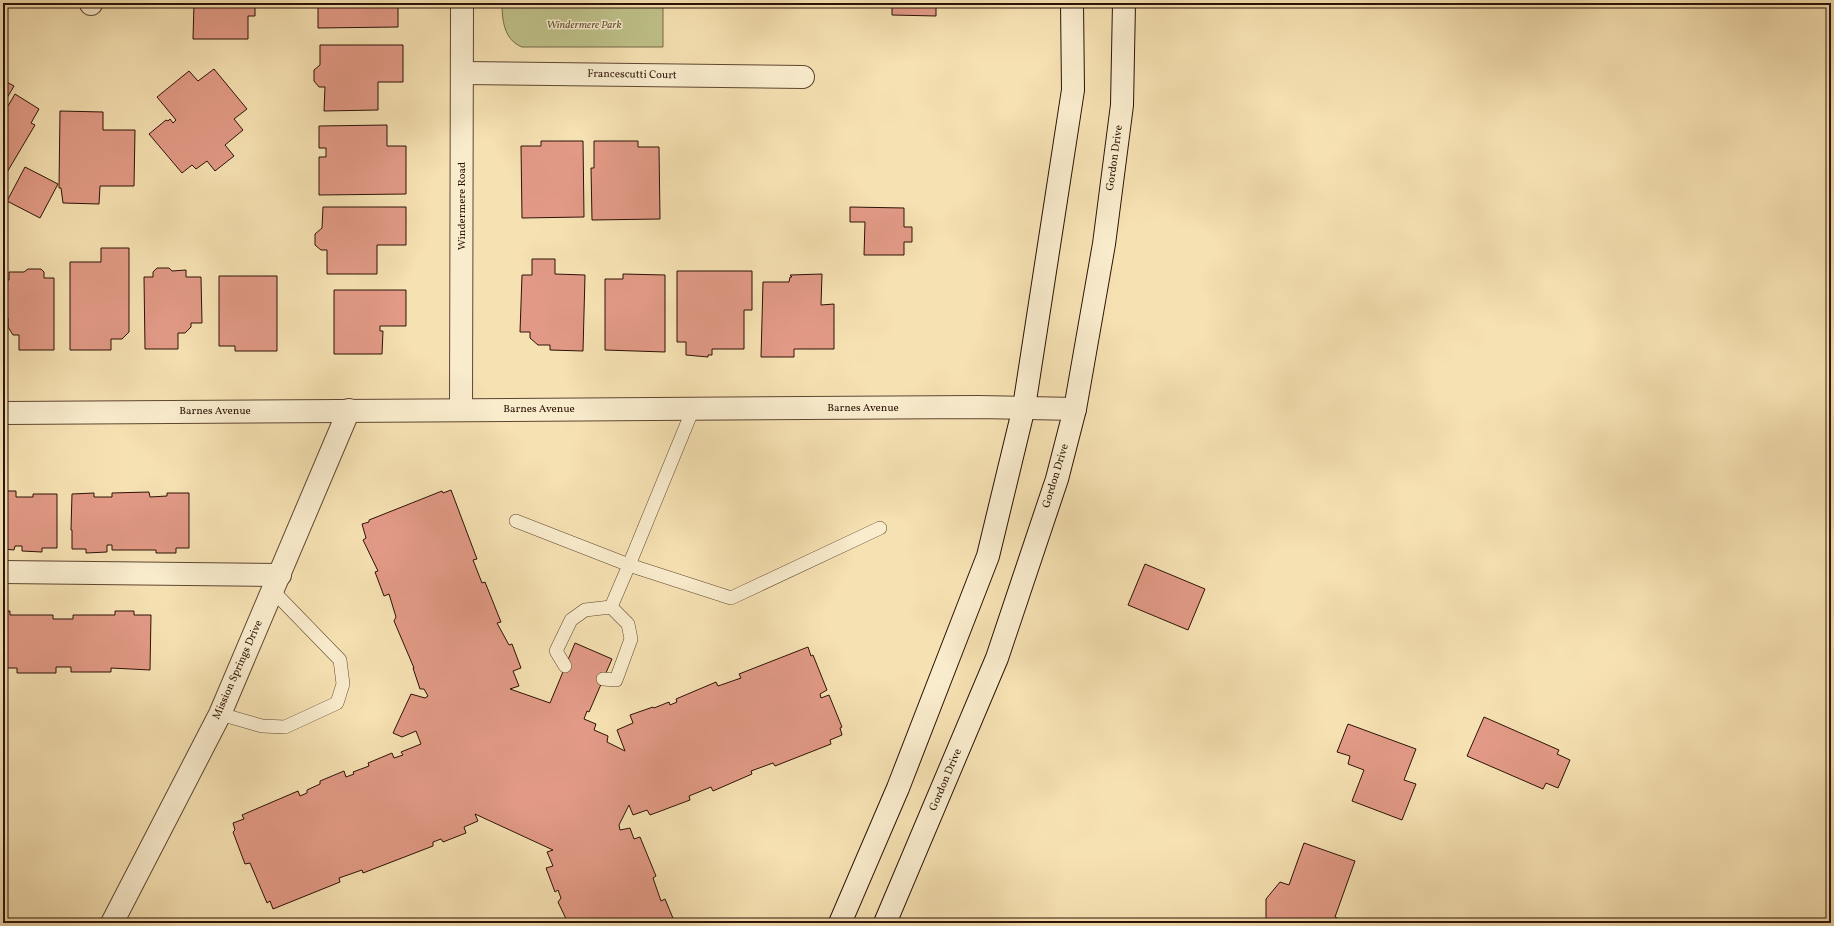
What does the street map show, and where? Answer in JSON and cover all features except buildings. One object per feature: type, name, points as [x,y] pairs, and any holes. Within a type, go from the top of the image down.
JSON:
[{"type":"street","name":"Windermere Road","points":[[461,410],[462,3]]},
{"type":"street","points":[[840,923],[898,788],[988,556],[1024,407],[1073,90],[1072,3]]},
{"type":"street","name":"Gordon Drive","points":[[885,923],[997,658],[1057,479],[1075,409],[1104,244],[1122,105],[1124,3]]},
{"type":"street","name":"Francescutti Court","points":[[462,73],[803,77]]},
{"type":"street","name":"Barnes Avenue","points":[[3,412],[1024,407],[1075,409]]},
{"type":"street","name":"Mission Springs Drive","points":[[112,923],[220,714],[349,410]]},
{"type":"street","points":[[3,572],[276,583]]},
{"type":"lane","points":[[611,607],[630,565],[693,409]]},
{"type":"lane","points":[[516,521],[630,565],[731,598],[880,528]]},
{"type":"lane","points":[[220,714],[262,726],[285,727],[337,703],[343,684],[340,660],[276,583]]},
{"type":"lane","points":[[565,666],[556,651],[571,620],[585,610],[611,607]]},
{"type":"lane","points":[[603,679],[616,680],[632,639],[628,624],[611,607]]},
{"type":"green space","name":"Windermere Park","points":[[502,3],[663,3],[663,47],[522,47],[511,40],[505,29]]}]
